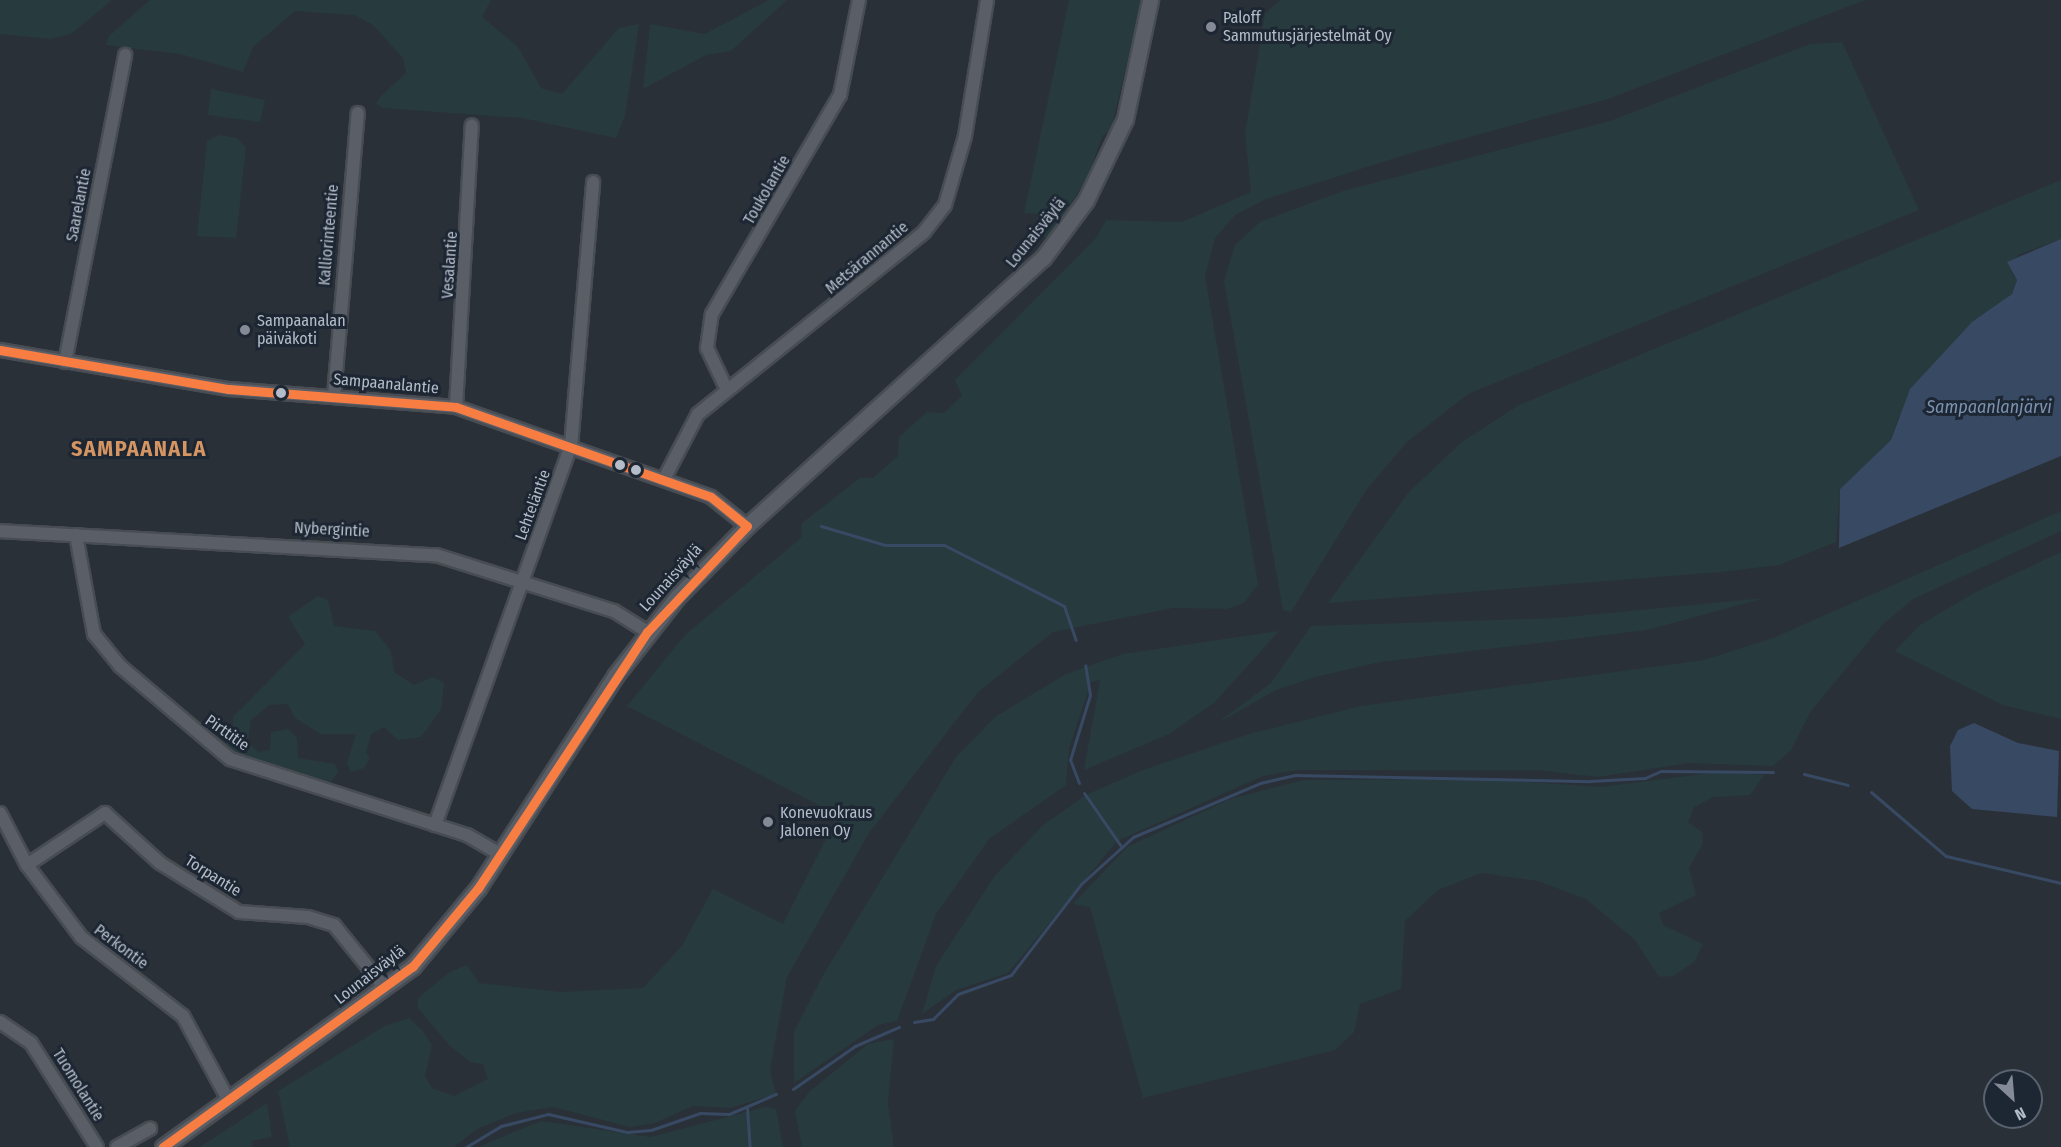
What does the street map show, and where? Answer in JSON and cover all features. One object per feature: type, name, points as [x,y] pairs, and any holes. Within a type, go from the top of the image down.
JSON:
[{"type":"street","name":"Toukolantie","points":[[727,390],[707,348],[712,314],[840,95],[859,0]]},
{"type":"street","name":"Metsärannantie","points":[[663,479],[698,414],[907,246],[945,205],[963,145],[987,0]]},
{"type":"street","name":"Lounaisväylä","points":[[163,1147],[385,988],[452,923],[501,855],[647,632],[747,526],[1024,279],[1061,236],[1086,200],[1125,119],[1150,0]]},
{"type":"street","name":"Saarelantie","points":[[65,362],[126,55]]},
{"type":"street","name":"Kalliorinteentie","points":[[334,396],[358,113]]},
{"type":"street","name":"Vesalantie","points":[[456,407],[472,125]]},
{"type":"street","name":"Lehteläntie","points":[[435,825],[572,446],[593,182]]},
{"type":"street","name":"Sampaanalantie","points":[[0,350],[229,389],[456,407],[572,446],[711,497],[747,526]]},
{"type":"street","name":"Nybergintie","points":[[0,531],[407,550],[614,611],[647,632]]},
{"type":"street","name":"Pirttitie","points":[[76,535],[94,634],[120,666],[173,714],[230,759],[435,825],[501,855]]},
{"type":"street","name":"Perkontie","points":[[0,813],[27,865],[81,937],[179,1011],[229,1101]]},
{"type":"street","name":"Torpantie","points":[[27,865],[105,813],[160,863],[239,912],[308,916],[334,925],[385,988]]},
{"type":"street","name":"Tuomolantie","points":[[0,1022],[38,1052],[97,1147]]},
{"type":"street","points":[[117,1147],[150,1129]]},
{"type":"green space","points":[[0,0],[112,0],[71,34],[50,39],[0,34]]},
{"type":"green space","points":[[150,0],[491,0],[482,17],[518,47],[541,88],[562,94],[619,28],[639,24],[625,116],[616,138],[522,118],[383,108],[376,104],[380,97],[406,73],[403,58],[373,25],[355,15],[295,11],[253,47],[243,72],[180,54],[106,45],[109,36]]},
{"type":"green space","points":[[769,0],[787,0],[731,51],[706,55],[643,89],[650,24],[705,34]]},
{"type":"green space","points":[[1069,0],[1142,0],[1111,130],[1102,136],[1088,177],[1048,240],[1037,230],[1037,214],[1024,213]]},
{"type":"green space","points":[[1280,0],[1865,0],[1608,99],[1408,154],[1266,199],[1235,215],[1215,238],[1205,276],[1258,584],[1244,603],[1227,609],[1173,608],[1053,632],[978,692],[869,833],[787,977],[770,1070],[776,1094],[730,1108],[693,1106],[655,1123],[630,1127],[553,1107],[516,1113],[477,1129],[454,1147],[290,1147],[278,1091],[385,1026],[409,1018],[422,1030],[432,1045],[425,1076],[432,1088],[454,1096],[488,1079],[483,1064],[470,1062],[449,1045],[418,1008],[418,998],[450,972],[467,965],[479,983],[560,992],[643,988],[681,947],[713,889],[783,924],[838,815],[627,706],[685,635],[801,538],[802,523],[860,478],[873,478],[898,456],[899,437],[927,412],[944,413],[962,396],[955,380],[1096,238],[1106,220],[1182,222],[1251,192],[1245,134],[1265,14]]},
{"type":"green space","points":[[1842,42],[1919,210],[1468,394],[1407,442],[1367,489],[1291,612],[1283,610],[1224,281],[1235,245],[1260,222],[1343,191],[1610,121],[1810,44]]},
{"type":"green space","points":[[211,89],[265,100],[260,122],[208,115]]},
{"type":"green space","points":[[220,135],[237,138],[246,148],[236,238],[197,236],[207,141]]},
{"type":"green space","points":[[2061,180],[2061,239],[2018,255],[2011,271],[2017,280],[2012,294],[1958,337],[1898,419],[1891,440],[1840,489],[1836,542],[1779,565],[1721,572],[1328,603],[1409,492],[1462,442],[1519,405]]},
{"type":"green space","points":[[2061,511],[2061,531],[1913,599],[1883,624],[1811,711],[1791,750],[1773,766],[1689,763],[1598,777],[1536,770],[1298,770],[1263,776],[1117,841],[1008,973],[956,990],[922,1014],[936,966],[994,877],[1042,826],[1086,795],[1143,770],[1249,734],[1361,706],[1704,660],[1773,638]]},
{"type":"green space","points":[[2061,552],[2061,719],[2003,705],[1895,651],[1920,625],[1974,593]]},
{"type":"green space","points":[[318,596],[328,600],[334,626],[375,631],[391,651],[394,672],[414,685],[433,677],[444,683],[441,709],[421,737],[398,740],[384,727],[371,734],[366,753],[370,758],[364,768],[351,772],[347,763],[356,734],[321,734],[295,718],[288,704],[269,705],[251,720],[248,742],[258,752],[270,750],[271,732],[288,729],[297,738],[298,758],[335,764],[338,772],[331,782],[234,756],[224,746],[232,736],[233,717],[305,644],[288,617]]},
{"type":"green space","points":[[1765,598],[1647,630],[1380,662],[1315,677],[1276,690],[1216,724],[1271,683],[1311,626],[1556,618]]},
{"type":"green space","points":[[1279,631],[1214,703],[1169,734],[1084,770],[1100,680],[1091,682],[1069,748],[1066,785],[989,839],[936,914],[897,1021],[878,1025],[794,1083],[794,1032],[822,977],[956,757],[995,717],[1066,674],[1123,654]]},
{"type":"green space","points":[[1719,772],[1764,775],[1750,795],[1713,797],[1694,807],[1688,822],[1702,832],[1703,843],[1689,868],[1696,895],[1659,913],[1663,925],[1703,944],[1694,962],[1673,976],[1659,977],[1635,940],[1586,899],[1538,881],[1481,873],[1438,890],[1405,921],[1401,989],[1360,1004],[1354,1032],[1335,1050],[1143,1098],[1090,907],[1073,904],[1127,847],[1230,799],[1303,780],[1484,779],[1600,787]]},
{"type":"green space","points":[[894,1039],[888,1103],[894,1147],[802,1147],[795,1111],[810,1091],[868,1044]]},
{"type":"green space","points":[[267,1103],[272,1137],[252,1141],[253,1147],[200,1147]]},
{"type":"green space","points":[[765,1107],[776,1109],[783,1147],[478,1147],[541,1121],[651,1137]]},
{"type":"water","name":"Sampaanlanjärvi","points":[[2061,239],[2061,456],[1839,548],[1840,489],[1891,440],[1910,389],[1972,322],[2012,294],[2017,280],[2007,262]]},
{"type":"water","points":[[1974,723],[2018,743],[2059,751],[2057,817],[1972,809],[1952,791],[1950,746],[1958,730]]},
{"type":"waterway","points":[[821,526],[885,545],[944,545],[1064,606],[1076,640]]},
{"type":"waterway","points":[[1079,783],[1070,760],[1090,695],[1085,665]]},
{"type":"waterway","points":[[914,1022],[933,1019],[958,994],[1011,975],[1081,884],[1133,837],[1260,783],[1296,775],[1590,781],[1645,778],[1661,771],[1773,772]]},
{"type":"waterway","points":[[1804,774],[1848,785]]},
{"type":"waterway","points":[[1871,792],[1946,856],[2061,883]]},
{"type":"waterway","points":[[1084,793],[1121,846]]},
{"type":"waterway","points":[[793,1089],[855,1046],[899,1027]]},
{"type":"waterway","points":[[466,1147],[501,1126],[548,1114],[627,1132],[651,1130],[700,1113],[729,1114],[776,1094]]},
{"type":"waterway","points":[[747,1108],[750,1147]]},
{"type":"transit line","points":[[0,350],[229,389],[456,407],[711,497],[747,526],[647,632],[478,888],[413,966],[163,1147]]},
{"type":"place","name":"Paloff Sammutusjärjestelmät Oy","points":[[1211,27]]},
{"type":"place","name":"Sampaanalan päiväkoti","points":[[245,330]]},
{"type":"place","name":"Konevuokraus Jalonen Oy","points":[[768,822]]},
{"type":"district","name":"SAMPAANALA","points":[[139,449]]}]
